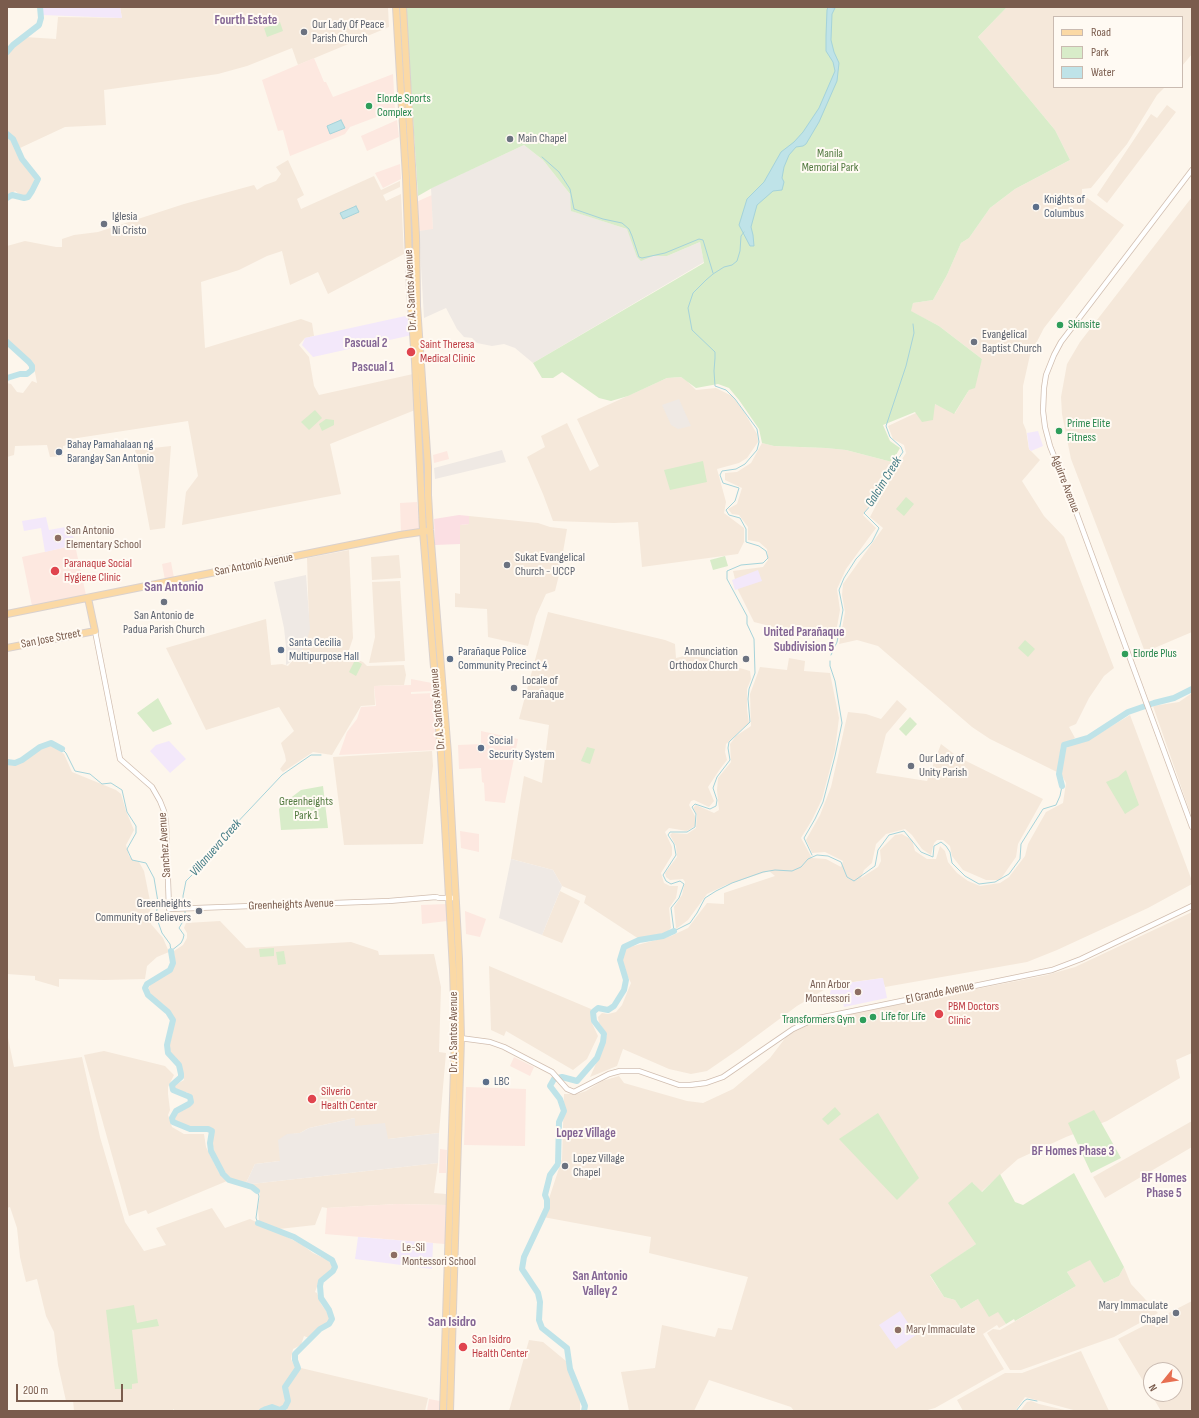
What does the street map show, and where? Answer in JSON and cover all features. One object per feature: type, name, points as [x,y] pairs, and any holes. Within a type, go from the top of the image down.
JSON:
[{"type":"main road","name":"Dr. A. Santos Avenue","points":[[396,7],[408,229],[413,290],[415,362],[426,531],[448,746],[458,1038],[450,1411]]},
{"type":"main road","name":"Dr. A. Santos Avenue","points":[[403,7],[416,236],[413,290]]},
{"type":"main road","name":"San Antonio Avenue","points":[[7,614],[426,531]]},
{"type":"main road","points":[[88,598],[95,631]]},
{"type":"main road","name":"San Jose Street","points":[[7,648],[95,631]]},
{"type":"main road","name":"Dr. A. Santos Avenue","points":[[443,1411],[455,1142]]},
{"type":"street","name":"Aguirre Avenue","points":[[1192,170],[1061,342],[1049,366],[1044,388],[1043,411],[1047,436],[1192,827]]},
{"type":"street","name":"Sanchez Avenue","points":[[95,631],[120,759],[152,787],[164,811],[166,822],[169,909]]},
{"type":"street","name":"Greenheights Avenue","points":[[169,909],[413,900],[416,898],[436,897],[453,898]]},
{"type":"street","name":"El Grande Avenue","points":[[458,1038],[496,1044],[552,1072],[559,1081],[570,1091],[574,1092],[614,1073],[628,1070],[644,1073],[679,1085],[697,1085],[713,1082],[732,1072],[793,1029],[810,1021],[1052,970],[1081,959],[1192,906]]},
{"type":"shaded area","points":[[42,7],[120,7],[122,18],[42,15]]},
{"type":"shaded area","points":[[120,7],[388,7],[389,27],[298,65],[292,48],[247,66],[218,74],[104,90],[106,125],[65,127],[20,148],[15,138],[7,131],[7,55],[14,46],[25,37],[56,39],[58,17],[122,18]]},
{"type":"shaded area","points":[[1007,7],[1192,7],[1192,54],[1183,65],[1183,16],[1053,16],[1053,88],[1164,88],[1157,95],[1127,144],[1091,188],[1082,189],[1082,194],[1124,225],[1044,328],[1030,355],[1023,386],[1023,423],[1026,430],[1029,449],[1040,460],[1022,481],[1044,516],[1064,537],[1114,668],[1104,676],[1089,698],[1076,724],[1069,727],[1075,738],[1061,746],[1057,772],[990,739],[972,727],[878,646],[857,640],[839,644],[845,612],[842,595],[843,584],[883,528],[870,517],[894,471],[906,453],[904,445],[893,439],[888,426],[935,404],[955,413],[969,390],[982,359],[939,326],[910,311],[913,303],[933,300],[947,275],[961,243],[969,238],[990,208],[1015,189],[1070,160],[1055,130],[978,37]]},
{"type":"shaded area","points":[[314,58],[324,82],[326,82],[333,97],[393,74],[395,110],[350,127],[345,134],[290,156],[283,130],[278,131],[262,80]]},
{"type":"shaded area","points":[[1167,105],[1176,112],[1107,203],[1097,195],[1151,114],[1157,118]]},
{"type":"shaded area","points":[[397,120],[399,137],[367,151],[361,136]]},
{"type":"shaded area","points":[[7,137],[14,144],[23,164],[34,176],[35,181],[31,191],[25,196],[22,196],[15,191],[7,198]]},
{"type":"shaded area","points":[[524,145],[543,160],[570,194],[572,211],[627,229],[653,256],[667,256],[700,242],[704,262],[533,363],[515,348],[504,344],[492,346],[477,343],[472,338],[464,337],[457,329],[446,308],[424,318],[419,231],[433,229],[431,188]]},
{"type":"shaded area","points":[[288,160],[304,195],[297,199],[301,209],[374,176],[381,190],[400,181],[400,187],[383,195],[386,201],[401,194],[404,254],[328,294],[318,272],[290,285],[282,251],[267,256],[239,270],[201,282],[205,348],[301,319],[312,323],[314,336],[305,338],[299,345],[309,357],[314,386],[319,395],[413,374],[415,410],[330,444],[341,494],[182,525],[186,492],[198,476],[188,421],[71,439],[72,444],[63,446],[63,456],[50,457],[47,445],[15,446],[14,455],[7,457],[7,383],[11,384],[17,392],[23,393],[32,381],[37,383],[34,367],[30,361],[7,339],[7,246],[25,241],[62,247],[62,239],[74,235],[98,232],[184,204],[254,185],[257,190],[276,181],[281,174],[276,167]]},
{"type":"shaded area","points":[[400,164],[401,179],[383,188],[375,173]]},
{"type":"shaded area","points":[[432,195],[433,230],[419,231],[416,202]]},
{"type":"shaded area","points":[[1192,197],[1192,632],[1145,652],[1071,459],[1062,414],[1061,397],[1067,364],[1080,342]]},
{"type":"shaded area","points":[[410,315],[412,335],[313,357],[302,345],[305,338]]},
{"type":"shaded area","points":[[681,377],[696,390],[716,388],[732,396],[743,410],[757,434],[758,442],[747,458],[739,463],[717,469],[726,502],[724,513],[744,528],[744,542],[738,554],[642,567],[638,522],[614,523],[553,521],[527,457],[545,447],[541,436],[567,423],[590,471],[599,466],[577,419],[667,378]]},
{"type":"shaded area","points":[[679,399],[691,426],[678,429],[671,425],[662,405]]},
{"type":"shaded area","points":[[1038,431],[1043,446],[1031,451],[1029,449],[1027,433]]},
{"type":"shaded area","points":[[762,443],[774,446],[846,450],[892,462],[870,505],[863,515],[876,528],[846,569],[837,589],[840,610],[835,638],[798,633],[754,622],[737,588],[733,571],[763,567],[768,560],[767,549],[759,542],[748,540],[748,527],[739,515],[732,514],[728,509],[737,504],[742,488],[725,480],[725,473],[737,472],[751,463]]},
{"type":"shaded area","points":[[171,446],[165,528],[150,530],[135,450]]},
{"type":"shaded area","points":[[502,450],[506,462],[435,479],[434,468]]},
{"type":"shaded area","points":[[447,451],[449,459],[434,463],[433,455]]},
{"type":"shaded area","points":[[417,502],[420,530],[401,533],[400,503]]},
{"type":"shaded area","points":[[459,515],[469,516],[469,524],[460,525],[460,544],[435,545],[434,519]]},
{"type":"shaded area","points":[[469,516],[538,523],[550,527],[567,529],[555,591],[546,594],[536,616],[528,646],[488,637],[487,609],[455,607],[455,593],[460,594],[460,525],[469,524]]},
{"type":"shaded area","name":"San Antonio Elementary School","points":[[46,517],[49,530],[71,526],[75,545],[45,552],[41,528],[24,531],[22,521]]},
{"type":"shaded area","points":[[75,545],[86,595],[32,606],[22,557]]},
{"type":"shaded area","points":[[349,550],[353,638],[347,656],[363,662],[367,666],[404,665],[406,675],[404,685],[374,686],[375,705],[361,706],[332,755],[313,752],[283,772],[280,769],[286,761],[281,743],[294,731],[279,707],[206,730],[166,648],[266,619],[271,665],[282,664],[288,666],[306,644],[309,625],[307,558]]},
{"type":"shaded area","points":[[399,555],[401,578],[372,580],[371,557]]},
{"type":"shaded area","points":[[171,562],[174,578],[165,580],[162,564]]},
{"type":"shaded area","points":[[758,570],[762,581],[735,590],[732,580]]},
{"type":"shaded area","points":[[306,575],[310,629],[306,643],[301,652],[296,658],[286,665],[284,628],[274,582]]},
{"type":"shaded area","points":[[400,581],[405,661],[369,663],[375,637],[372,582]]},
{"type":"shaded area","points":[[548,612],[665,640],[675,644],[676,658],[692,654],[750,671],[751,679],[747,689],[747,710],[749,723],[726,744],[725,752],[727,760],[708,787],[714,801],[709,807],[694,800],[691,801],[689,805],[696,818],[695,826],[687,831],[669,828],[665,832],[672,847],[672,855],[661,873],[664,883],[670,886],[678,886],[676,898],[669,908],[671,928],[667,932],[639,939],[584,903],[586,896],[562,886],[553,870],[511,859],[524,776],[542,783],[549,725],[519,719]]},
{"type":"shaded area","points":[[789,658],[805,661],[804,671],[830,673],[839,718],[835,750],[822,799],[801,838],[812,858],[826,859],[841,867],[843,861],[825,852],[812,853],[806,840],[820,815],[831,787],[848,712],[866,714],[881,719],[897,700],[907,709],[886,734],[876,773],[927,781],[941,744],[958,757],[1043,799],[1018,844],[1016,857],[1000,880],[986,880],[963,870],[952,856],[950,846],[943,840],[937,840],[934,843],[931,855],[922,849],[912,835],[905,829],[886,834],[876,844],[872,863],[864,870],[861,878],[878,867],[881,861],[880,850],[895,835],[902,834],[912,840],[915,851],[927,859],[936,859],[940,846],[945,851],[948,862],[957,873],[968,881],[980,886],[1000,883],[1009,877],[1025,856],[1028,844],[1046,812],[1063,803],[1066,783],[1060,772],[1066,748],[1074,743],[1090,739],[1130,715],[1192,884],[1148,908],[1057,950],[1027,962],[885,987],[882,978],[832,985],[797,1006],[707,1071],[691,1074],[669,1069],[623,1049],[617,1066],[590,1077],[607,1034],[599,1023],[598,1017],[602,1013],[608,1014],[616,1012],[622,1005],[631,983],[623,967],[622,956],[626,948],[671,936],[688,928],[707,903],[724,904],[724,893],[775,876],[769,871],[726,885],[707,894],[688,920],[676,929],[674,907],[682,895],[685,882],[683,879],[670,880],[666,877],[665,873],[677,857],[676,846],[670,835],[672,833],[687,834],[696,828],[697,815],[693,808],[696,805],[714,813],[719,810],[717,790],[718,778],[731,762],[730,744],[736,736],[751,726],[750,694],[760,667],[787,670]]},
{"type":"shaded area","points":[[411,679],[432,683],[432,691],[411,692],[411,694],[433,693],[433,711],[437,750],[339,755],[347,732],[357,719],[361,707],[376,706],[374,686],[411,685]]},
{"type":"shaded area","points":[[1192,693],[1192,818],[1153,706],[1179,702]]},
{"type":"shaded area","points":[[481,731],[518,739],[505,803],[485,801],[481,768],[459,769],[458,745],[481,744]]},
{"type":"shaded area","points":[[169,741],[186,759],[170,773],[150,751],[156,745]]},
{"type":"shaded area","points":[[51,745],[64,754],[72,772],[116,790],[121,794],[134,830],[126,845],[129,856],[133,860],[139,862],[144,871],[151,906],[149,917],[151,924],[163,938],[169,952],[157,957],[147,966],[145,979],[59,979],[59,987],[35,980],[35,976],[7,974],[7,764],[19,764],[40,750]]},
{"type":"shaded area","points":[[432,751],[433,766],[423,844],[344,845],[333,757]]},
{"type":"shaded area","points":[[460,831],[479,834],[479,852],[461,848]]},
{"type":"shaded area","points":[[511,859],[553,870],[562,886],[542,935],[499,918]]},
{"type":"shaded area","points":[[560,891],[580,901],[562,943],[542,935]]},
{"type":"shaded area","points":[[447,904],[447,921],[422,924],[421,905]]},
{"type":"shaded area","points":[[465,911],[486,919],[480,937],[466,934]]},
{"type":"shaded area","points":[[1192,912],[1192,1053],[1176,1060],[1180,1078],[1107,1121],[1066,1137],[1018,1159],[981,1192],[973,1183],[976,1244],[930,1276],[944,1297],[955,1300],[961,1309],[978,1299],[998,1311],[1006,1324],[999,1328],[997,1325],[983,1334],[1004,1369],[935,1408],[924,1411],[794,1411],[791,1407],[709,1380],[694,1411],[629,1411],[621,1372],[655,1368],[662,1325],[715,1337],[718,1328],[732,1330],[748,1277],[649,1253],[651,1237],[543,1217],[562,1159],[564,1094],[577,1094],[586,1091],[602,1081],[619,1076],[624,1083],[687,1101],[703,1103],[733,1089],[770,1058],[786,1037],[801,1027],[815,1021],[1047,975],[1075,967]]},
{"type":"shaded area","points":[[220,921],[246,948],[351,942],[378,951],[379,955],[434,954],[441,987],[439,1052],[446,1053],[439,1133],[388,1139],[355,1126],[355,1118],[309,1128],[300,1133],[293,1134],[280,1161],[255,1164],[246,1183],[231,1180],[224,1174],[214,1154],[211,1130],[205,1127],[187,1129],[177,1123],[174,1117],[177,1113],[187,1108],[190,1100],[187,1092],[178,1092],[174,1090],[175,1085],[184,1080],[179,1062],[171,1053],[169,1047],[174,1022],[170,1012],[164,1005],[152,996],[148,990],[150,985],[172,970],[175,961],[174,951],[183,945],[187,938],[187,933],[184,928],[186,923]]},
{"type":"shaded area","points":[[489,966],[591,1009],[591,1021],[598,1036],[587,1059],[573,1070],[506,1031],[504,1036],[491,1030]]},
{"type":"shaded area","name":"Ann Arbor Montessori","points":[[883,978],[887,998],[844,1007],[842,997],[829,998],[832,985]]},
{"type":"shaded area","points":[[7,1033],[14,1067],[82,1057],[100,1137],[125,1222],[144,1251],[166,1245],[156,1228],[212,1208],[225,1228],[250,1219],[301,1244],[313,1253],[328,1260],[333,1267],[329,1273],[319,1281],[315,1292],[317,1293],[321,1304],[330,1318],[327,1323],[309,1338],[304,1336],[301,1345],[293,1349],[291,1359],[296,1369],[283,1386],[287,1401],[281,1408],[270,1406],[260,1411],[176,1411],[173,1409],[173,1411],[74,1411],[73,1400],[66,1401],[58,1365],[54,1332],[46,1316],[37,1279],[26,1282],[20,1257],[17,1228],[10,1207],[7,1208]]},
{"type":"shaded area","points":[[104,1051],[165,1066],[174,1075],[168,1087],[170,1110],[168,1115],[172,1127],[184,1134],[204,1134],[206,1147],[219,1173],[227,1181],[148,1214],[146,1210],[129,1216],[84,1055]]},
{"type":"shaded area","points":[[514,1057],[534,1067],[530,1076],[510,1066]]},
{"type":"shaded area","points":[[466,1087],[526,1089],[525,1146],[464,1145]]},
{"type":"shaded area","points":[[355,1118],[355,1126],[385,1123],[388,1139],[439,1133],[438,1163],[251,1184],[246,1183],[255,1164],[280,1161],[278,1140],[287,1134],[300,1133],[309,1128]]},
{"type":"shaded area","points":[[1192,1121],[1192,1147],[1105,1198],[1093,1177]]},
{"type":"shaded area","points":[[440,1149],[447,1150],[446,1173],[439,1173]]},
{"type":"shaded area","points":[[438,1163],[434,1193],[446,1194],[446,1205],[397,1204],[322,1207],[315,1225],[279,1229],[259,1221],[258,1208],[260,1196],[258,1190],[251,1184]]},
{"type":"shaded area","points":[[397,1204],[446,1205],[445,1244],[325,1234],[327,1208]]},
{"type":"shaded area","name":"Le-Sil Montessori School","points":[[358,1237],[433,1243],[432,1269],[355,1259]]},
{"type":"shaded area","points":[[1090,1259],[1104,1283],[1119,1276],[1124,1267],[1131,1284],[1158,1313],[1114,1337],[1021,1370],[1010,1370],[987,1333],[993,1329],[1000,1330],[1076,1286],[1067,1272]]},
{"type":"shaded area","points":[[1192,1301],[1192,1411],[1161,1411],[1156,1402],[1183,1402],[1183,1362],[1143,1362],[1143,1381],[1118,1339]]},
{"type":"shaded area","name":"Mary Immaculate","points":[[900,1311],[916,1335],[896,1349],[879,1325]]},
{"type":"shaded area","points":[[529,1340],[543,1342],[566,1361],[580,1399],[580,1411],[509,1411]]},
{"type":"shaded area","points":[[1081,1351],[1109,1411],[1077,1411],[1025,1397],[1015,1411],[963,1411],[957,1400],[1005,1373],[1022,1373]]},
{"type":"shaded area","points":[[301,1368],[428,1398],[425,1411],[286,1411],[290,1401],[287,1388]]},
{"type":"shaded area","points":[[429,1399],[440,1401],[440,1411],[427,1411]]},
{"type":"shaded area","points":[[1031,1401],[1069,1411],[1020,1411],[1027,1402]]},
{"type":"green space","name":"Manila Memorial Park","points":[[406,7],[1007,7],[978,37],[1055,130],[1070,160],[1015,189],[990,208],[969,238],[961,243],[947,275],[933,300],[913,303],[911,311],[939,326],[982,359],[975,388],[969,390],[954,414],[935,404],[933,420],[922,422],[915,412],[883,425],[890,441],[900,448],[892,462],[846,450],[774,446],[762,443],[759,429],[739,400],[729,388],[718,384],[696,388],[681,377],[667,378],[628,396],[611,401],[599,398],[562,372],[553,378],[542,378],[533,363],[704,263],[700,242],[667,256],[653,256],[641,261],[637,257],[627,229],[571,211],[570,194],[543,160],[524,145],[418,196]]},
{"type":"green space","points":[[280,22],[283,31],[267,37],[264,28]]},
{"type":"green space","points":[[315,410],[322,418],[309,430],[301,422]]},
{"type":"green space","points":[[326,419],[334,420],[334,425],[322,431],[319,424]]},
{"type":"green space","points":[[703,461],[707,482],[670,490],[664,470]]},
{"type":"green space","points":[[906,497],[914,504],[904,516],[896,509]]},
{"type":"green space","points":[[725,556],[728,566],[713,570],[710,560]]},
{"type":"green space","points":[[1025,640],[1035,649],[1028,657],[1018,648]]},
{"type":"green space","points":[[355,660],[362,664],[356,676],[349,672]]},
{"type":"green space","points":[[158,698],[172,724],[153,732],[137,713]]},
{"type":"green space","points":[[910,717],[917,724],[906,736],[899,729]]},
{"type":"green space","points":[[587,747],[595,749],[590,764],[581,761]]},
{"type":"green space","points":[[1126,770],[1139,805],[1125,814],[1106,782],[1118,777]]},
{"type":"green space","name":"Greenheights Park 1","points":[[323,786],[328,828],[281,830],[279,809],[284,803],[301,790]]},
{"type":"green space","points":[[274,948],[274,956],[260,957],[259,949]]},
{"type":"green space","points":[[284,951],[286,964],[278,965],[276,952]]},
{"type":"green space","points":[[835,1107],[841,1114],[828,1125],[822,1119]]},
{"type":"green space","points":[[1094,1110],[1121,1158],[1091,1173],[1068,1123]]},
{"type":"green space","points":[[878,1113],[919,1178],[897,1200],[839,1139]]},
{"type":"green space","points":[[1074,1173],[1124,1267],[1119,1276],[1104,1283],[1090,1260],[1067,1272],[1076,1286],[1015,1321],[1014,1319],[1006,1324],[998,1312],[989,1317],[978,1299],[961,1309],[955,1300],[944,1297],[930,1275],[976,1244],[948,1203],[972,1182],[982,1192],[1000,1174],[1015,1202],[1023,1205]]},
{"type":"green space","points":[[134,1305],[137,1323],[157,1319],[159,1326],[132,1330],[138,1383],[132,1384],[132,1389],[115,1389],[106,1310]]},
{"type":"water","points":[[828,7],[835,8],[832,14],[831,40],[839,63],[837,81],[819,122],[806,144],[796,147],[789,155],[784,167],[782,178],[784,182],[782,190],[773,191],[757,205],[751,227],[754,246],[750,246],[739,225],[747,199],[764,182],[781,152],[794,142],[803,132],[819,108],[835,71],[833,62],[826,51]]},
{"type":"water","points":[[341,120],[345,128],[330,134],[327,126]]},
{"type":"water","points":[[356,206],[359,212],[343,219],[340,213]]},
{"type":"waterway","points":[[7,52],[13,45],[39,25],[41,18],[40,7]]},
{"type":"waterway","points":[[7,134],[13,139],[22,159],[38,179],[28,197],[24,198],[12,195],[7,198]]},
{"type":"waterway","name":"Galcim Creek","points":[[542,157],[559,172],[570,189],[574,209],[603,219],[622,223],[629,229],[639,257],[642,258],[665,253],[699,239],[703,240],[713,273]]},
{"type":"waterway","name":"Galcim Creek","points":[[744,232],[741,236],[740,251],[737,261],[732,265],[724,267],[706,280],[693,293],[688,308],[692,330],[715,352],[715,386],[726,390],[735,399],[757,429],[759,442],[757,450],[745,464],[736,469],[722,471],[720,475],[723,483],[739,488],[735,501],[726,510],[729,515],[740,518],[746,529],[746,542],[759,546],[766,551],[768,558],[763,563],[741,565],[727,571],[727,579],[747,616],[747,624],[754,639],[755,673],[749,689],[748,699],[750,722],[729,742],[728,748],[730,760],[717,777],[713,788],[717,800],[716,806],[710,809],[695,804],[692,807],[696,814],[695,827],[687,832],[670,832],[668,835],[674,844],[676,855],[663,875],[666,881],[671,884],[680,881],[684,884],[679,898],[671,908],[674,931],[690,923],[705,898],[716,891],[732,883],[763,872],[775,870],[792,871],[801,867],[808,859],[817,855],[828,856],[841,862],[847,877],[854,881],[875,866],[878,850],[889,835],[904,831],[921,852],[933,857],[934,846],[941,842],[950,852],[952,863],[965,876],[979,884],[995,882],[1009,874],[1020,859],[1021,844],[1043,809],[1056,805],[1062,786]]},
{"type":"waterway","name":"Galcim Creek","points":[[831,655],[837,642],[843,610],[839,590],[844,578],[856,559],[872,542],[879,528],[864,513],[879,496],[886,476],[903,452],[901,447],[890,437],[886,426],[906,366],[914,333],[913,324]]},
{"type":"waterway","points":[[7,342],[32,366],[32,370],[27,374],[20,374],[7,378]]},
{"type":"waterway","name":"Galcim Creek","points":[[812,855],[804,838],[823,802],[842,723],[830,661]]},
{"type":"waterway","points":[[1062,786],[1059,774],[1064,745],[1088,738],[1128,712],[1174,698],[1192,689]]},
{"type":"waterway","points":[[7,762],[15,763],[22,760],[40,747],[51,743],[62,749]]},
{"type":"waterway","points":[[62,749],[66,753],[75,771],[90,774],[102,784],[111,783],[122,790],[127,812],[136,826],[136,833],[127,849],[132,860],[146,863],[154,878],[158,902],[156,916],[162,933],[170,944],[171,951]]},
{"type":"waterway","name":"Villanueva Creek","points":[[184,907],[183,896],[186,881],[232,828],[282,775],[311,755],[321,755]]},
{"type":"waterway","name":"Villanueva Creek","points":[[171,951],[181,943],[183,939],[184,935],[179,928],[185,918],[185,911]]},
{"type":"waterway","points":[[584,1411],[585,1406],[570,1369],[567,1348],[542,1328],[539,1320],[540,1302],[538,1293],[522,1269],[524,1257],[547,1208],[547,1200],[545,1195],[550,1175],[558,1164],[559,1122],[564,1111],[560,1099],[550,1086],[554,1079],[562,1077],[577,1081],[597,1058],[603,1042],[604,1034],[594,1021],[593,1012],[598,1008],[608,1010],[614,1006],[624,990],[626,980],[620,960],[624,947],[639,940],[663,936],[674,931]]},
{"type":"waterway","name":"Villanueva Creek","points":[[171,951],[173,963],[170,970],[147,984],[145,988],[148,995],[168,1012],[173,1020],[167,1045],[168,1053],[179,1065],[181,1074],[181,1077],[172,1085],[173,1090],[190,1097],[191,1102],[176,1111],[172,1118],[173,1122],[190,1129],[208,1129],[212,1131],[210,1143],[211,1151],[223,1174],[229,1180],[252,1187],[257,1191]]},
{"type":"waterway","name":"Villanueva Creek","points":[[257,1191],[259,1196],[256,1218],[258,1223]]},
{"type":"waterway","name":"Villanueva Creek","points":[[258,1223],[294,1237],[332,1260],[335,1267],[333,1271],[321,1281],[320,1286],[321,1298],[329,1310],[332,1319],[329,1324],[320,1329],[295,1354],[295,1360],[298,1368],[285,1387],[288,1401],[285,1407],[280,1410],[272,1407],[262,1411]]},
{"type":"waterway","points":[[1016,1411],[1027,1399],[1037,1401]]},
{"type":"place","name":"Our Lady Of Peace Parish Church","points":[[304,32]]},
{"type":"place","name":"Elorde Sports Complex","points":[[369,106]]},
{"type":"place","name":"Main Chapel","points":[[510,139]]},
{"type":"place","name":"Knights of Columbus","points":[[1036,207]]},
{"type":"place","name":"Iglesia Ni Cristo","points":[[104,224]]},
{"type":"place","name":"Skinsite","points":[[1060,325]]},
{"type":"place","name":"Evangelical Baptist Church","points":[[974,342]]},
{"type":"place","name":"Saint Theresa Medical Clinic","points":[[411,352]]},
{"type":"place","name":"Prime Elite Fitness","points":[[1059,431]]},
{"type":"place","name":"Bahay Pamahalaan ng Barangay San Antonio","points":[[59,452]]},
{"type":"place","name":"San Antonio Elementary School","points":[[58,538]]},
{"type":"place","name":"Sukat Evangelical Church - UCCP","points":[[507,565]]},
{"type":"place","name":"Paranaque Social Hygiene Clinic","points":[[55,571]]},
{"type":"place","name":"San Antonio de Padua Parish Church","points":[[164,602]]},
{"type":"place","name":"Santa Cecilia Multipurpose Hall","points":[[281,650]]},
{"type":"place","name":"Elorde Plus","points":[[1125,654]]},
{"type":"place","name":"Parañaque Police Community Precinct 4","points":[[450,659]]},
{"type":"place","name":"Annunciation Orthodox Church","points":[[746,659]]},
{"type":"place","name":"Locale of Parañaque","points":[[514,688]]},
{"type":"place","name":"Social Security System","points":[[481,748]]},
{"type":"place","name":"Our Lady of Unity Parish","points":[[911,766]]},
{"type":"place","name":"Greenheights Community of Believers","points":[[199,911]]},
{"type":"place","name":"Ann Arbor Montessori","points":[[858,992]]},
{"type":"place","name":"PBM Doctors Clinic","points":[[939,1014]]},
{"type":"place","name":"Life for Life","points":[[873,1017]]},
{"type":"place","name":"Transformers Gym","points":[[863,1020]]},
{"type":"place","name":"LBC","points":[[486,1082]]},
{"type":"place","name":"Silverio Health Center","points":[[312,1099]]},
{"type":"place","name":"Lopez Village Chapel","points":[[565,1166]]},
{"type":"place","name":"Le-Sil Montessori School","points":[[394,1255]]},
{"type":"place","name":"Mary Immaculate Chapel","points":[[1176,1313]]},
{"type":"place","name":"Mary Immaculate","points":[[898,1330]]},
{"type":"place","name":"San Isidro Health Center","points":[[463,1347]]},
{"type":"district","name":"Fourth Estate","points":[[246,21]]},
{"type":"district","name":"Pascual 2","points":[[366,344]]},
{"type":"district","name":"Pascual 1","points":[[373,368]]},
{"type":"district","name":"San Antonio","points":[[174,587]]},
{"type":"district","name":"United Parañaque Subdivision 5","points":[[804,640]]},
{"type":"district","name":"Lopez Village","points":[[586,1134]]},
{"type":"district","name":"BF Homes Phase 3","points":[[1073,1152]]},
{"type":"district","name":"BF Homes Phase 5","points":[[1164,1186]]},
{"type":"district","name":"San Antonio Valley 2","points":[[600,1284]]},
{"type":"district","name":"San Isidro","points":[[452,1322]]}]
